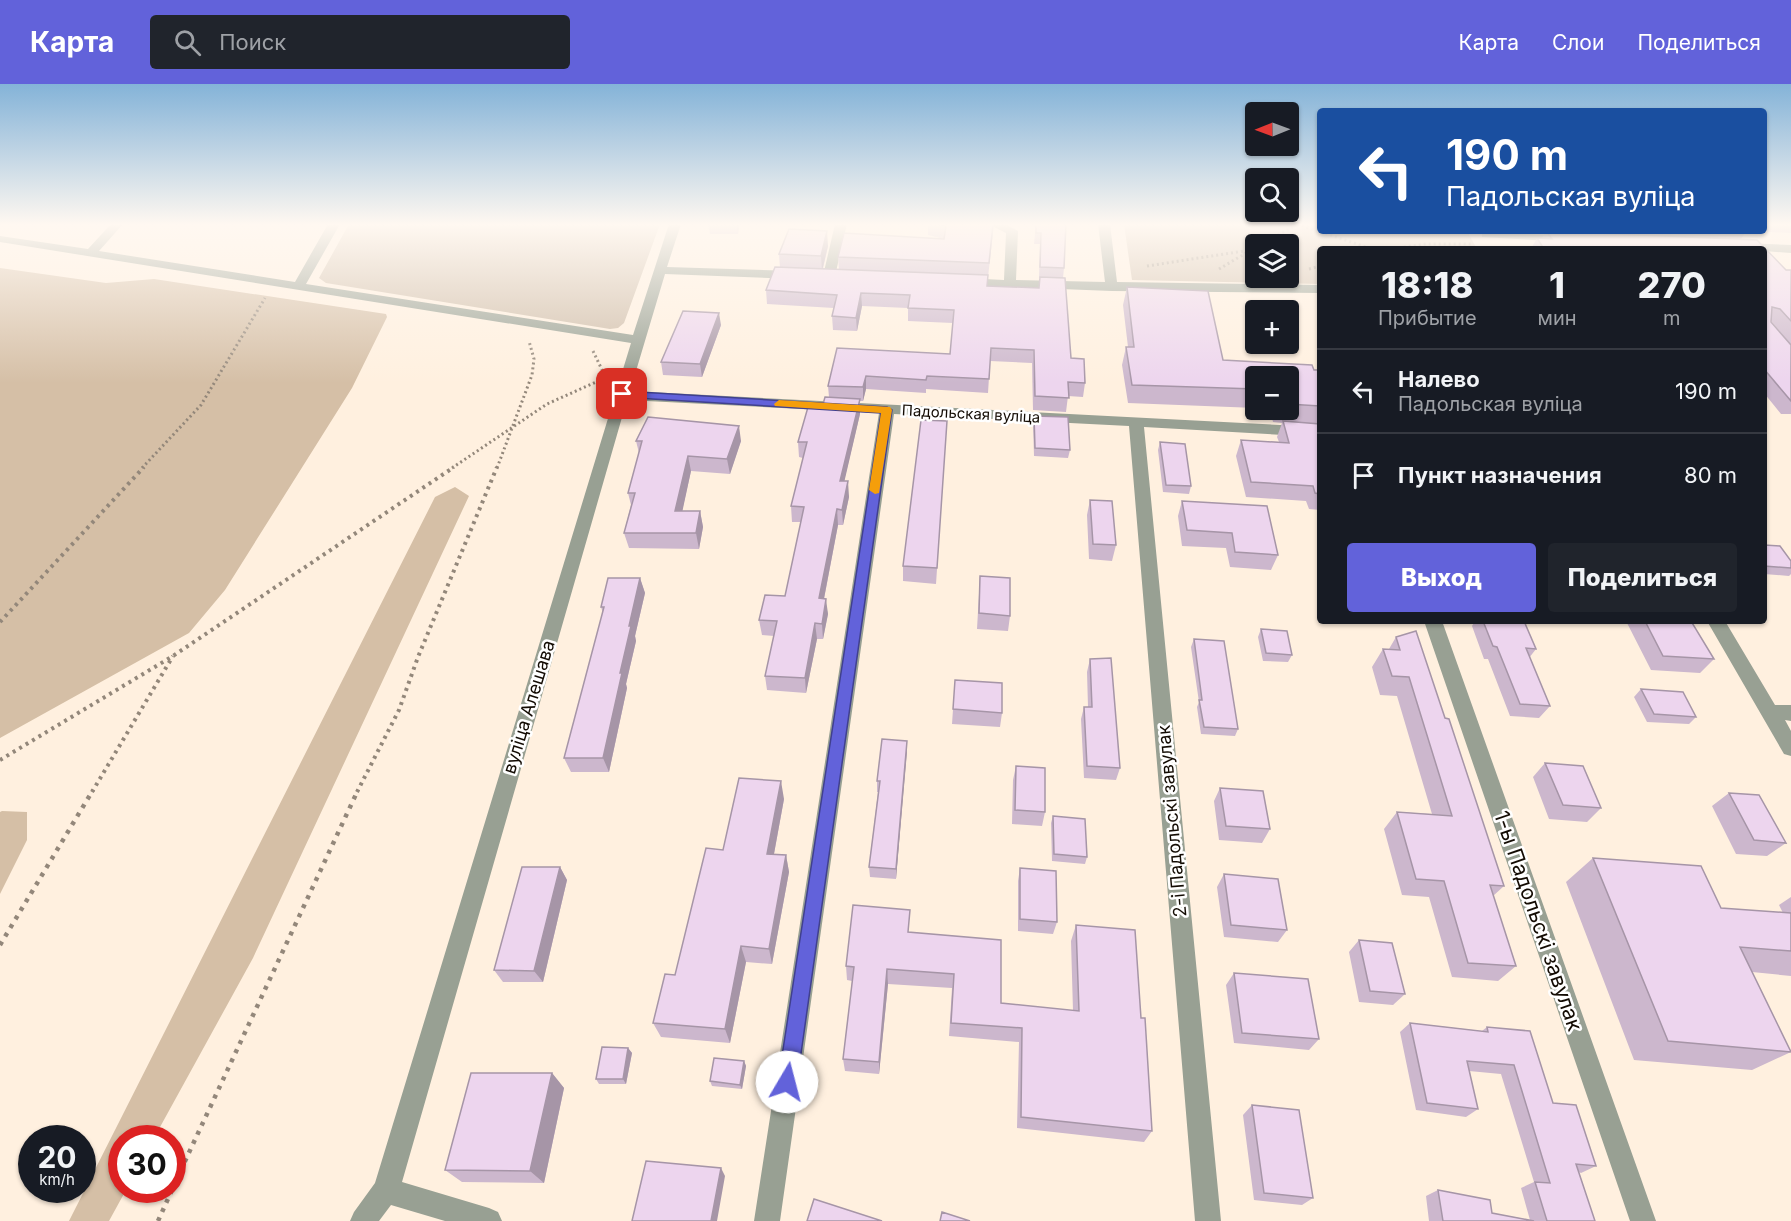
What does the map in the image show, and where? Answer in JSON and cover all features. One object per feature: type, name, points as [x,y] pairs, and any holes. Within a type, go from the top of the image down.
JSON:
[{"type":"street","points":[[247,277],[638,340]]},
{"type":"street","points":[[299,285],[304,277]]},
{"type":"street","name":"вуліца Алешава","points":[[386,1190],[658,277]]},
{"type":"street","points":[[1010,277],[1010,284]]},
{"type":"street","points":[[1111,277],[1112,286]]},
{"type":"street","points":[[953,281],[1317,289]]},
{"type":"street","name":"Падольская вуліца","points":[[622,394],[1317,432]]},
{"type":"street","points":[[766,1221],[887,410]]},
{"type":"street","name":"2-і Падольскі завулак","points":[[1136,421],[1208,1221]]},
{"type":"street","name":"1-ы Падольскі завулак","points":[[1434,624],[1643,1221]]},
{"type":"street","points":[[1718,624],[1791,748]]},
{"type":"street","points":[[1769,712],[1791,713]]},
{"type":"street","points":[[363,1221],[386,1190],[489,1221]]},
{"type":"path","points":[[0,622],[201,405],[267,296],[299,285]]},
{"type":"path","points":[[186,1159],[364,777],[399,710],[418,657],[513,429],[532,375],[534,359],[530,342],[515,320]]},
{"type":"path","points":[[0,760],[173,656],[547,405],[597,381],[629,370]]},
{"type":"path","points":[[0,945],[173,656]]},
{"type":"path","points":[[158,1221],[166,1203]]},
{"type":"shaded area","points":[[0,277],[64,277],[106,283],[154,279],[386,314],[387,317],[352,388],[225,590],[189,633],[0,738]]},
{"type":"shaded area","points":[[641,277],[624,323],[618,328],[610,329],[326,283],[319,278]]},
{"type":"shaded area","points":[[1132,277],[1245,277],[1245,282],[1132,280]]},
{"type":"shaded area","points":[[1299,277],[1317,277],[1317,284],[1299,284]]},
{"type":"shaded area","points":[[455,487],[469,496],[253,958],[161,1125],[118,1125],[435,497]]},
{"type":"shaded area","points":[[0,812],[27,812],[27,840],[0,894]]},
{"type":"shaded area","points":[[108,1144],[108,1203],[119,1203],[109,1221],[69,1221],[78,1203],[96,1203],[96,1168]]},
{"type":"building","points":[[771,277],[988,277],[987,286],[1039,288],[1040,277],[1065,278],[1071,358],[1084,359],[1085,383],[1068,382],[1069,398],[1035,396],[1034,350],[991,348],[989,379],[927,376],[926,380],[866,376],[863,387],[828,386],[837,348],[950,354],[954,310],[908,308],[910,295],[861,293],[856,318],[832,316],[837,295],[766,290]]},
{"type":"building","points":[[1767,277],[1791,277],[1791,321],[1780,309],[1772,307],[1771,322],[1791,345],[1791,401],[1767,373]]},
{"type":"building","points":[[1127,287],[1208,291],[1223,360],[1312,365],[1314,370],[1317,370],[1317,406],[1299,405],[1299,366],[1245,366],[1245,389],[1132,385],[1126,347],[1134,347]]},
{"type":"building","points":[[683,311],[719,313],[700,364],[661,362]]},
{"type":"building","points":[[825,397],[860,399],[840,481],[848,481],[842,510],[837,509],[819,598],[826,599],[822,624],[815,623],[805,678],[765,676],[777,621],[759,620],[765,595],[785,596],[804,507],[791,506],[807,442],[798,442],[808,407],[822,408]]},
{"type":"building","points":[[1034,416],[1068,417],[1070,450],[1035,448]]},
{"type":"building","points":[[648,417],[739,426],[727,459],[688,456],[675,511],[700,511],[696,533],[624,533],[635,493],[628,493],[642,441],[636,441]]},
{"type":"building","points":[[921,420],[947,421],[937,568],[903,566]]},
{"type":"building","points":[[1283,421],[1317,424],[1317,493],[1313,486],[1251,482],[1241,440],[1289,443]]},
{"type":"building","points":[[1160,442],[1185,444],[1191,486],[1166,485]]},
{"type":"building","points":[[1090,500],[1112,501],[1116,545],[1093,544]]},
{"type":"building","points":[[1182,501],[1267,506],[1278,555],[1235,552],[1232,533],[1187,530]]},
{"type":"building","points":[[1767,545],[1780,546],[1791,561],[1791,568],[1767,566]]},
{"type":"building","points":[[980,576],[1010,578],[1010,616],[979,613]]},
{"type":"building","points":[[608,578],[640,578],[603,758],[564,758],[604,607],[601,607]]},
{"type":"building","points":[[1484,624],[1525,624],[1536,649],[1526,648],[1550,706],[1520,704],[1497,647],[1493,646]]},
{"type":"building","points":[[1647,624],[1693,624],[1714,659],[1663,656]]},
{"type":"building","points":[[1261,629],[1287,631],[1292,655],[1266,653]]},
{"type":"building","points":[[1416,631],[1445,718],[1449,719],[1504,886],[1490,885],[1516,966],[1468,963],[1444,881],[1416,879],[1397,812],[1452,816],[1409,677],[1392,676],[1383,649],[1400,650],[1396,637]]},
{"type":"building","points":[[1194,639],[1224,641],[1238,729],[1204,727],[1199,700],[1202,700]]},
{"type":"building","points":[[1111,658],[1120,768],[1087,766],[1084,707],[1092,707],[1090,659]]},
{"type":"building","points":[[955,680],[1002,683],[1002,713],[953,709]]},
{"type":"building","points":[[1641,689],[1683,692],[1696,717],[1654,714]]},
{"type":"building","points":[[882,739],[907,741],[896,869],[869,867],[880,781],[877,781]]},
{"type":"building","points":[[1545,763],[1583,766],[1601,808],[1563,805]]},
{"type":"building","points":[[1016,766],[1045,768],[1045,812],[1015,810]]},
{"type":"building","points":[[739,778],[781,781],[767,854],[786,855],[769,949],[741,946],[725,1029],[653,1023],[665,974],[675,975],[706,848],[723,850]]},
{"type":"building","points":[[1220,788],[1263,791],[1270,829],[1226,826]]},
{"type":"building","points":[[1729,793],[1759,795],[1786,843],[1754,840]]},
{"type":"building","points":[[1053,816],[1085,819],[1087,857],[1054,854]]},
{"type":"building","points":[[1593,858],[1701,866],[1721,908],[1791,913],[1791,951],[1740,947],[1791,1052],[1668,1041]]},
{"type":"building","points":[[522,867],[560,867],[534,971],[494,970]]},
{"type":"building","points":[[1020,868],[1056,871],[1057,922],[1020,919]]},
{"type":"building","points":[[1224,874],[1278,879],[1287,930],[1231,925]]},
{"type":"building","points":[[853,905],[910,910],[908,932],[1001,940],[1001,1003],[1079,1011],[1076,925],[1135,930],[1141,1018],[1145,1018],[1152,1131],[1021,1117],[1022,1028],[951,1023],[954,974],[887,969],[879,1062],[843,1059],[854,967],[846,966]]},
{"type":"building","points":[[1359,940],[1392,943],[1405,994],[1370,991]]},
{"type":"building","points":[[1234,973],[1308,979],[1319,1039],[1242,1033]]},
{"type":"building","points":[[1410,1023],[1488,1032],[1487,1027],[1530,1031],[1553,1103],[1576,1105],[1596,1166],[1576,1164],[1595,1221],[1547,1221],[1535,1182],[1550,1183],[1514,1065],[1467,1061],[1478,1109],[1427,1103]]},
{"type":"building","points":[[602,1047],[628,1048],[623,1079],[596,1079]]},
{"type":"building","points":[[714,1058],[744,1061],[740,1085],[710,1081]]},
{"type":"building","points":[[471,1073],[552,1073],[530,1171],[445,1170]]},
{"type":"building","points":[[1252,1105],[1299,1110],[1313,1198],[1264,1193]]},
{"type":"building","points":[[646,1161],[721,1168],[711,1221],[632,1221]]},
{"type":"building","points":[[1438,1190],[1490,1200],[1492,1213],[1534,1221],[1443,1221]]},
{"type":"building","points":[[814,1199],[882,1221],[807,1221]]},
{"type":"building","points":[[942,1212],[970,1221],[940,1221]]},
{"type":"slow traffic","points":[[779,404],[887,410],[875,490]]},
{"type":"route","points":[[622,394],[887,410],[787,1082]]}]
